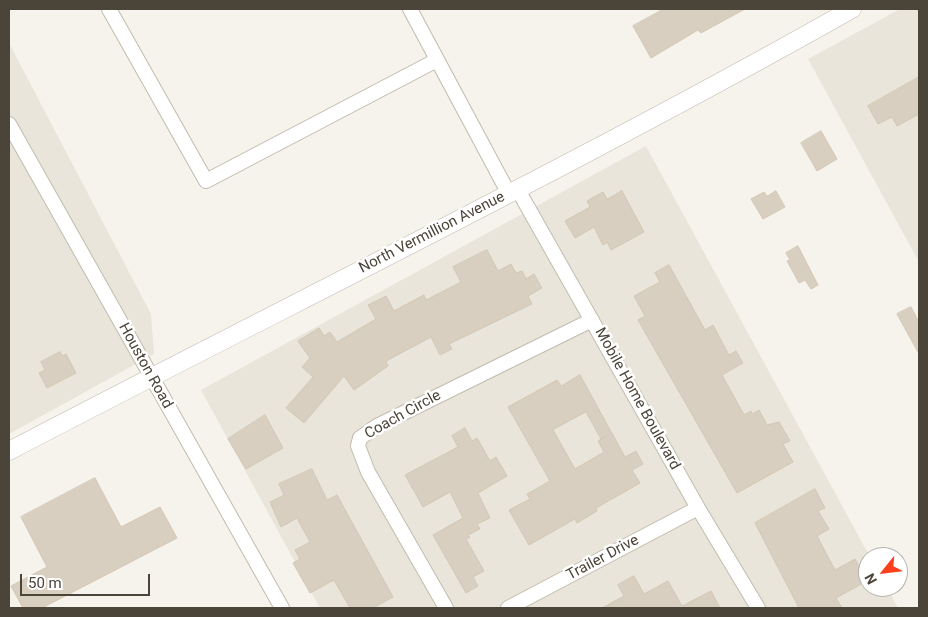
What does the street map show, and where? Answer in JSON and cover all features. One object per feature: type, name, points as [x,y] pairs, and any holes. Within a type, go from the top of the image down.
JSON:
[{"type":"street","points":[[109,9],[206,181],[437,60]]},
{"type":"street","name":"Mobile Home Boulevard","points":[[410,9],[437,60],[592,320],[698,508],[758,608]]},
{"type":"street","name":"North Vermillion Avenue","points":[[9,451],[514,192],[751,66],[852,9]]},
{"type":"street","name":"Houston Road","points":[[9,124],[282,608]]},
{"type":"street","name":"Coach Circle","points":[[446,608],[368,472],[358,446],[360,438],[377,426],[592,320]]},
{"type":"street","name":"Trailer Drive","points":[[508,608],[698,508]]},
{"type":"shaded area","points":[[900,9],[919,9],[919,262],[808,59]]},
{"type":"shaded area","points":[[9,43],[151,314],[154,354],[9,434]]},
{"type":"shaded area","points":[[646,146],[865,547],[858,547],[858,597],[892,597],[898,608],[320,608],[201,390]]},
{"type":"building","points":[[664,9],[745,9],[701,33],[698,30],[651,58],[633,26]]},
{"type":"building","points":[[919,77],[919,114],[897,126],[892,117],[878,124],[868,106]]},
{"type":"building","points":[[821,131],[837,159],[817,171],[801,143]]},
{"type":"building","points":[[622,191],[644,232],[611,250],[607,242],[603,245],[594,227],[575,238],[565,221],[590,207],[587,201],[603,192],[607,199]]},
{"type":"building","points":[[776,191],[785,207],[763,219],[751,199],[764,192],[767,196]]},
{"type":"building","points":[[798,246],[818,285],[811,289],[805,280],[799,283],[787,261],[790,260],[786,253]]},
{"type":"building","points":[[487,250],[498,271],[511,264],[516,273],[522,271],[526,279],[534,274],[542,288],[528,296],[532,304],[449,344],[452,349],[440,355],[431,337],[386,361],[388,366],[354,390],[344,376],[304,423],[286,408],[313,377],[302,367],[310,358],[298,341],[319,328],[324,336],[330,332],[337,342],[376,319],[368,305],[386,296],[394,311],[424,295],[426,300],[461,282],[453,267]]},
{"type":"building","points":[[669,265],[705,330],[713,325],[729,355],[736,351],[743,363],[722,375],[744,415],[751,411],[752,414],[759,410],[767,425],[779,422],[790,441],[783,444],[793,462],[737,493],[638,320],[645,316],[634,296],[660,282],[655,273]]},
{"type":"building","points":[[911,307],[919,322],[919,354],[897,314]]},
{"type":"building","points":[[60,352],[62,356],[66,354],[76,373],[47,388],[39,373],[45,370],[41,362]]},
{"type":"building","points":[[580,375],[625,457],[636,451],[643,464],[632,470],[640,483],[596,508],[597,511],[577,523],[575,519],[529,545],[509,510],[530,499],[527,494],[550,481],[508,407],[557,380],[561,386]],"holes":[[[586,412],[601,439],[606,436],[598,441],[604,452],[575,469],[553,430]]]},
{"type":"building","points":[[265,415],[283,448],[246,469],[228,439]]},
{"type":"building","points":[[465,428],[472,441],[477,438],[490,461],[496,457],[507,476],[478,493],[490,518],[477,524],[480,529],[468,535],[470,537],[466,539],[484,571],[473,577],[478,586],[466,593],[433,535],[463,518],[450,492],[423,507],[405,475],[458,447],[452,436]]},
{"type":"building","points":[[312,469],[327,500],[337,495],[393,597],[373,608],[350,608],[334,580],[310,593],[293,563],[300,559],[295,550],[310,542],[297,518],[281,527],[270,502],[284,495],[279,484]]},
{"type":"building","points":[[95,478],[121,527],[160,507],[177,538],[42,608],[23,608],[11,586],[47,567],[21,517]]},
{"type":"building","points":[[815,489],[825,508],[818,511],[829,529],[817,536],[835,570],[855,559],[858,564],[858,586],[836,598],[842,608],[799,608],[755,523]]},
{"type":"building","points":[[634,576],[644,594],[668,581],[682,606],[711,591],[720,608],[602,608],[624,596],[618,585]]}]
